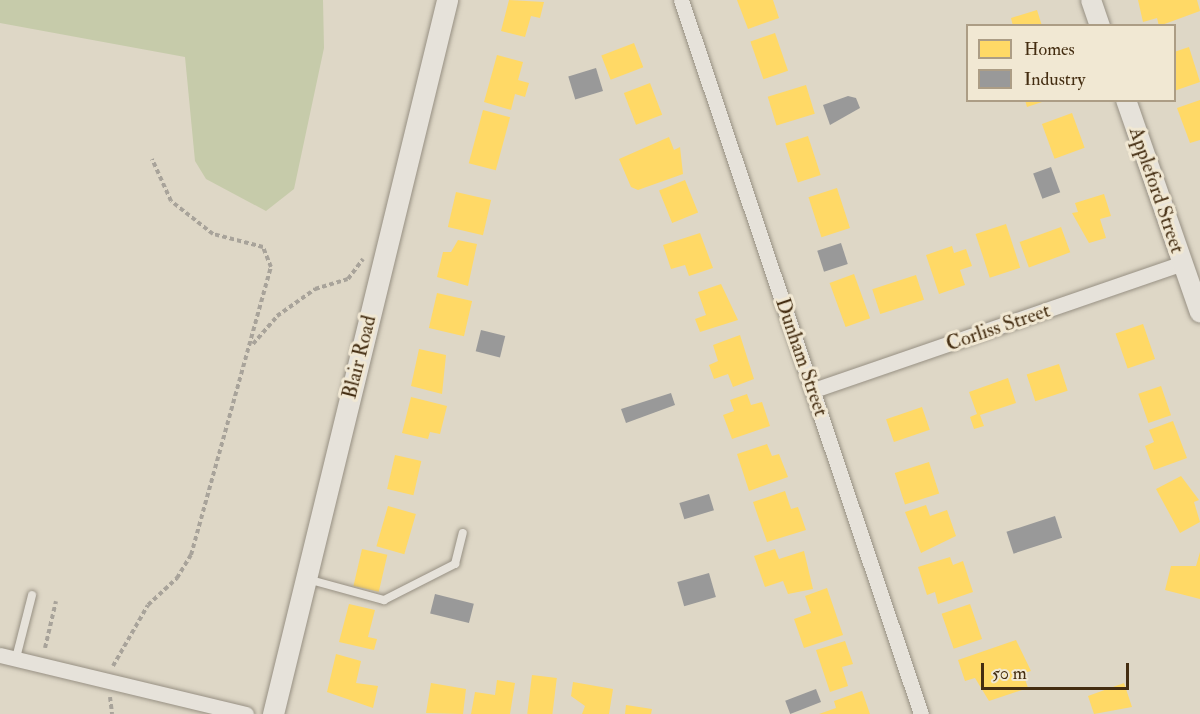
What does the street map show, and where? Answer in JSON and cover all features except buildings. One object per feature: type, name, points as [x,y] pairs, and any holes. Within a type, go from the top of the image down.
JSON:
[{"type":"main road","name":"Blair Road","points":[[273,714],[447,0]]},
{"type":"street","name":"Dunham Street","points":[[681,0],[814,390],[921,714]]},
{"type":"street","points":[[1091,0],[1099,24]]},
{"type":"street","name":"Appleford Street","points":[[1127,102],[1200,313]]},
{"type":"street","name":"Corliss Street","points":[[814,390],[1182,263]]},
{"type":"street","points":[[0,655],[246,714]]},
{"type":"lane","points":[[306,579],[384,600],[455,564],[463,533]]},
{"type":"lane","points":[[16,658],[32,595]]},
{"type":"path","points":[[111,714],[114,664],[148,605],[191,555],[253,345],[271,267],[263,247],[213,234],[171,201],[152,159]]},
{"type":"path","points":[[253,345],[277,316],[315,289],[348,279],[389,235]]},
{"type":"path","points":[[45,648],[56,601]]},
{"type":"green space","points":[[0,0],[323,0],[324,48],[294,189],[266,211],[206,179],[195,161],[185,57],[0,23]]}]
